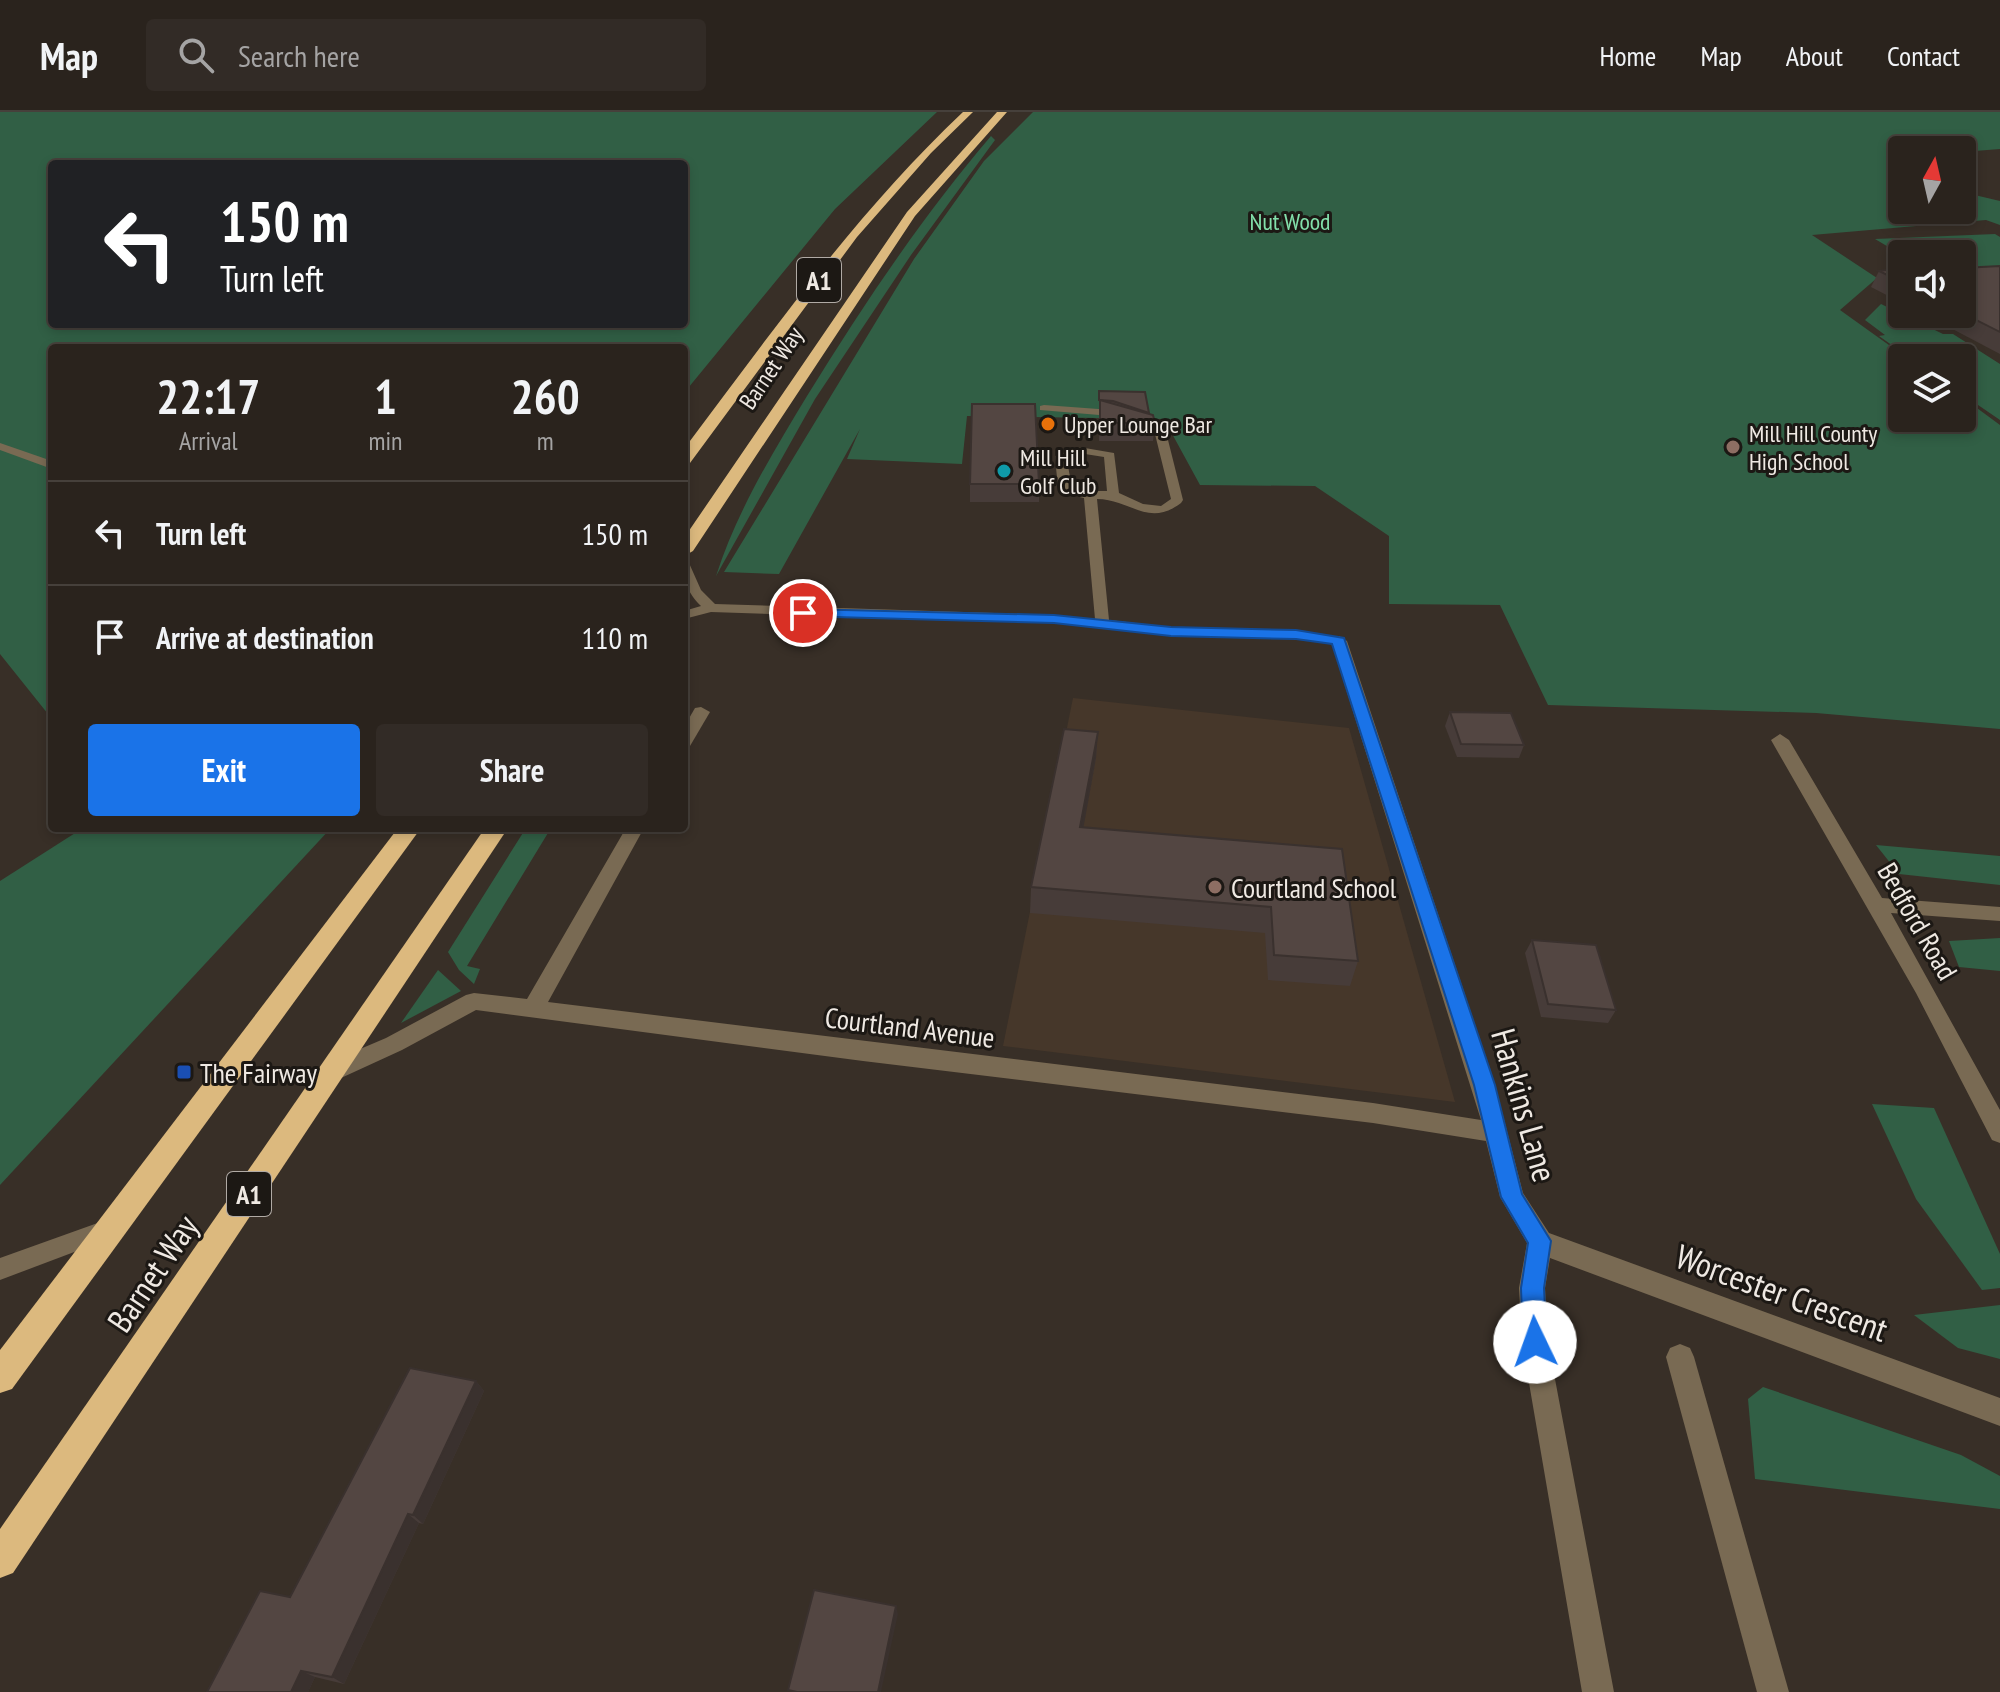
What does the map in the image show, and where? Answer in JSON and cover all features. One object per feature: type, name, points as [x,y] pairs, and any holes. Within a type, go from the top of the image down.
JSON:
[{"type":"highway","name":"Barnet Way","points":[[688,455],[873,210],[939,138],[968,112]]},
{"type":"highway","name":"Barnet Way","points":[[688,545],[911,214],[1002,112]]},
{"type":"highway","name":"Barnet Way","points":[[0,1377],[407,832]]},
{"type":"highway","name":"Barnet Way","points":[[0,1560],[494,832]]},
{"type":"street","name":"Hankins Lane","points":[[1339,641],[1484,1085],[1512,1197],[1540,1241]]},
{"type":"street","points":[[688,735],[701,712]]},
{"type":"street","name":"Bedford Road","points":[[1780,740],[1925,989],[2000,1133]]},
{"type":"street","points":[[533,1009],[633,832]]},
{"type":"street","points":[[1876,905],[2000,914]]},
{"type":"street","name":"Courtland Avenue","points":[[333,1071],[394,1044],[474,1001],[863,1052],[1373,1113],[1495,1132]]},
{"type":"street","points":[[1540,1241],[1532,1288],[1535,1342],[1598,1692]]},
{"type":"street","name":"Worcester Crescent","points":[[1540,1241],[1584,1260],[1670,1288],[2000,1412]]},
{"type":"street","points":[[1680,1357],[1773,1692]]},
{"type":"lane","points":[[1044,408],[1112,413],[1159,428],[1177,500],[1164,510],[1140,508],[1113,495],[1070,491],[1064,485],[1061,456],[1073,450],[1110,455],[1113,495]]},
{"type":"lane","points":[[0,446],[48,464]]},
{"type":"lane","points":[[1090,495],[1102,624]]},
{"type":"lane","points":[[688,575],[695,592],[711,608]]},
{"type":"lane","points":[[688,614],[711,608],[1054,619],[1171,631],[1296,635],[1339,641]]},
{"type":"lane","points":[[0,1269],[112,1228]]},
{"type":"shaded area","name":"Courtland School","points":[[1073,698],[1349,728],[1455,1102],[1003,1046]]},
{"type":"green space","points":[[0,112],[937,112],[835,209],[688,388],[688,344],[48,344],[48,714],[0,654]]},
{"type":"green space","name":"Nut Wood","points":[[1033,112],[2000,112],[2000,149],[1976,151],[1976,136],[1888,136],[1888,224],[1940,224],[1812,235],[1877,278],[1840,310],[1888,344],[1888,432],[1976,432],[1976,407],[2000,425],[2000,729],[1816,713],[1548,705],[1500,605],[1389,604],[1389,536],[1315,486],[1200,485],[1164,419],[967,416],[962,464],[847,459],[860,429],[779,574],[724,572],[914,259],[984,161]]},
{"type":"green space","points":[[991,136],[995,140],[911,255],[815,399],[716,576],[756,483],[828,362],[917,230]]},
{"type":"green space","points":[[1976,195],[2000,201],[2000,225],[1986,220],[1976,221]]},
{"type":"green space","points":[[1995,234],[2000,237],[2000,275],[1976,276],[1976,240],[1888,240],[1888,247],[1875,239]]},
{"type":"green space","points":[[1881,304],[1888,307],[1888,328],[1931,328],[1943,334],[1953,334],[1969,344],[1890,344],[1879,336],[1885,335],[1865,320]]},
{"type":"green space","points":[[1976,349],[2000,364],[2000,420],[1976,404]]},
{"type":"green space","points":[[77,832],[327,832],[0,1185],[0,881]]},
{"type":"green space","points":[[523,832],[549,832],[467,966],[480,969],[474,984],[459,970],[448,952]]},
{"type":"green space","points":[[1876,845],[2000,856],[2000,885],[1899,874]]},
{"type":"green space","points":[[2000,938],[2000,971],[1959,967],[1949,941]]},
{"type":"green space","points":[[438,970],[461,991],[401,1023]]},
{"type":"green space","points":[[1872,1104],[1934,1108],[2000,1254],[2000,1288],[1982,1290],[1916,1199]]},
{"type":"green space","points":[[2000,1305],[2000,1359],[1958,1348],[1914,1315]]},
{"type":"green space","points":[[1763,1387],[1961,1455],[2000,1476],[2000,1509],[1755,1479],[1748,1399]]},
{"type":"building","points":[[2000,266],[2000,332],[1976,320],[1976,267]]},
{"type":"building","points":[[1099,391],[1145,392],[1149,413],[1113,401],[1099,400]]},
{"type":"building","points":[[1100,400],[1153,415],[1155,423],[1100,423]]},
{"type":"building","points":[[972,404],[1035,404],[1039,484],[970,484]]},
{"type":"building","points":[[1450,712],[1511,713],[1524,745],[1461,744]]},
{"type":"building","points":[[1064,729],[1098,732],[1080,827],[1342,849],[1358,961],[1274,955],[1271,907],[1031,887]]},
{"type":"building","points":[[1532,940],[1596,945],[1616,1010],[1548,1004]]},
{"type":"building","points":[[410,1368],[476,1381],[413,1515],[408,1514],[332,1677],[301,1671],[291,1692],[207,1692],[260,1591],[290,1597]]},
{"type":"building","points":[[814,1590],[896,1606],[878,1692],[788,1690]]},
{"type":"place","name":"Upper Lounge Bar","points":[[1048,424]]},
{"type":"place","name":"Mill Hill County High School","points":[[1733,447]]},
{"type":"place","name":"Mill Hill Golf Club","points":[[1004,471]]},
{"type":"place","name":"Courtland School","points":[[1215,887]]},
{"type":"place","name":"The Fairway","points":[[184,1072]]},
{"type":"route","points":[[803,613],[1054,619],[1171,631],[1296,635],[1339,641],[1484,1085],[1512,1197],[1540,1241],[1532,1288],[1535,1342]]}]
